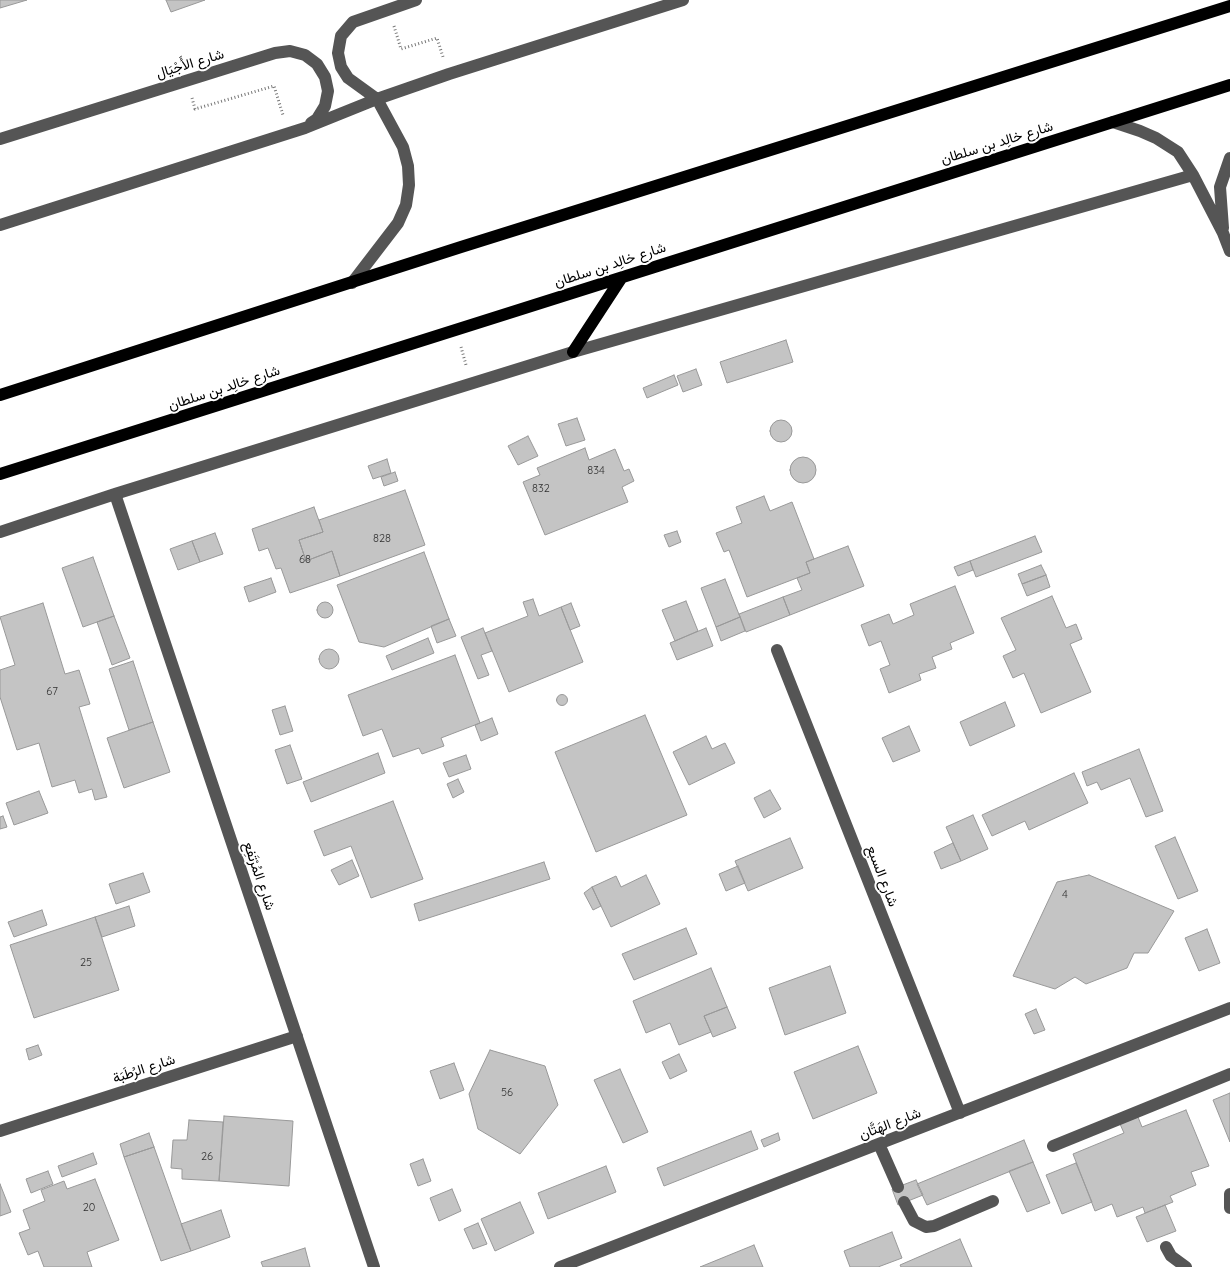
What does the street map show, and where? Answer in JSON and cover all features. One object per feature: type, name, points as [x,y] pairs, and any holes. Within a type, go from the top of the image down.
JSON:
[{"type":"main road","points":[[0,395],[1230,6]]},
{"type":"main road","name":"شارع خالِد بن سلطان","points":[[0,474],[1230,85]]},
{"type":"main road","points":[[573,352],[622,277]]},
{"type":"street","points":[[352,283],[398,223],[406,204],[409,185],[408,166],[403,147],[377,99],[348,78],[341,67],[338,53],[341,36],[353,22],[416,0]]},
{"type":"street","points":[[0,224],[306,128],[377,99],[449,74],[683,0]]},
{"type":"street","name":"شارع الأَجْيَال","points":[[0,139],[275,53],[290,51],[305,55],[317,64],[325,77],[328,91],[325,106],[317,119],[306,128]]},
{"type":"street","points":[[1113,122],[1156,138],[1178,152],[1193,175],[1230,251]]},
{"type":"street","points":[[1223,234],[1220,188],[1230,158]]},
{"type":"street","points":[[0,532],[115,494],[573,352],[1193,175]]},
{"type":"street","name":"شارع المُرْتَفِع","points":[[115,494],[374,1267]]},
{"type":"street","name":"شارع السبع","points":[[777,650],[960,1113]]},
{"type":"street","name":"شارع الهَتَّان","points":[[560,1267],[1230,1008]]},
{"type":"street","name":"شارع الرُطَبَة","points":[[0,1130],[297,1036]]},
{"type":"street","points":[[1053,1146],[1230,1074]]},
{"type":"street","points":[[879,1144],[898,1187]]},
{"type":"street","points":[[1230,1194],[1230,1208]]},
{"type":"street","points":[[904,1202],[914,1221],[926,1227],[934,1226],[993,1202]]},
{"type":"street","points":[[1166,1247],[1171,1256],[1186,1267]]},
{"type":"path","points":[[389,8],[401,49],[437,38],[449,74]]},
{"type":"path","points":[[186,81],[195,109],[274,86],[288,133]]},
{"type":"path","points":[[455,330],[472,383]]},
{"type":"building","points":[[0,0],[27,0],[0,8]]},
{"type":"building","points":[[166,0],[205,0],[171,12]]},
{"type":"building","points":[[786,340],[793,362],[727,383],[720,362]]},
{"type":"building","points":[[696,369],[702,385],[683,392],[677,376]]},
{"type":"building","points":[[674,375],[678,385],[647,398],[643,388]]},
{"type":"building","points":[[577,418],[585,440],[566,446],[558,424]]},
{"type":"building","points":[[781,420],[789,423],[792,431],[789,439],[781,442],[773,439],[770,431],[773,423]]},
{"type":"building","points":[[528,436],[538,456],[518,465],[508,446]]},
{"type":"building","points":[[585,448],[589,460],[615,449],[624,471],[629,469],[634,481],[622,487],[628,502],[545,535],[523,482],[540,475],[537,468]]},
{"type":"building","points":[[803,457],[812,461],[816,470],[812,479],[803,483],[794,479],[790,470],[794,461]]},
{"type":"building","points":[[387,459],[391,473],[373,479],[368,466]]},
{"type":"building","points":[[395,472],[398,481],[384,486],[381,477]]},
{"type":"building","points":[[405,490],[425,545],[340,576],[332,551],[306,561],[299,540],[323,532],[319,520]]},
{"type":"building","points":[[764,496],[770,511],[792,502],[814,559],[806,562],[810,573],[747,597],[729,550],[724,552],[716,533],[742,523],[736,507]]},
{"type":"building","points":[[314,507],[323,532],[299,540],[306,561],[332,551],[340,576],[290,593],[281,568],[276,569],[268,548],[259,551],[252,529]]},
{"type":"building","points":[[677,531],[681,542],[669,547],[664,535]]},
{"type":"building","points":[[215,533],[223,554],[200,562],[192,541]]},
{"type":"building","points":[[1035,536],[1042,552],[976,577],[970,561]]},
{"type":"building","points":[[192,541],[200,562],[178,570],[170,549]]},
{"type":"building","points":[[848,546],[864,586],[790,615],[783,597],[802,590],[797,578],[810,573],[806,562]]},
{"type":"building","points":[[424,552],[449,619],[384,647],[359,642],[337,585]]},
{"type":"building","points":[[93,557],[114,616],[83,627],[62,568]]},
{"type":"building","points":[[970,561],[973,570],[958,576],[954,567]]},
{"type":"building","points":[[1041,565],[1046,575],[1022,584],[1018,574]]},
{"type":"building","points":[[1046,575],[1050,587],[1027,596],[1022,584]]},
{"type":"building","points":[[271,578],[276,592],[249,602],[244,587]]},
{"type":"building","points":[[725,579],[740,617],[716,627],[701,588]]},
{"type":"building","points":[[955,586],[974,633],[950,643],[952,649],[932,657],[936,668],[919,674],[921,680],[889,693],[880,669],[890,665],[881,641],[869,646],[861,625],[889,614],[893,624],[914,615],[910,604]]},
{"type":"building","points":[[1052,596],[1066,628],[1076,624],[1082,639],[1070,644],[1091,692],[1041,713],[1024,673],[1013,678],[1003,656],[1016,650],[1001,618]]},
{"type":"building","points":[[783,597],[790,615],[746,632],[739,614]]},
{"type":"building","points":[[533,599],[539,616],[561,607],[583,662],[509,692],[485,633],[528,616],[523,602]]},
{"type":"building","points":[[686,601],[698,631],[675,641],[662,610]]},
{"type":"building","points":[[325,602],[331,604],[333,610],[331,616],[325,618],[319,616],[317,610],[319,604]]},
{"type":"building","points":[[43,603],[65,674],[79,670],[90,704],[79,707],[107,797],[95,800],[92,789],[79,793],[75,780],[52,787],[39,743],[17,750],[0,697],[0,670],[15,665],[0,617]]},
{"type":"building","points":[[571,603],[580,626],[570,630],[561,607]]},
{"type":"building","points":[[114,616],[130,658],[112,665],[97,622]]},
{"type":"building","points":[[740,617],[745,631],[721,641],[716,627]]},
{"type":"building","points":[[449,619],[456,636],[437,643],[431,626]]},
{"type":"building","points":[[483,628],[492,651],[481,655],[489,675],[478,679],[461,637]]},
{"type":"building","points":[[706,628],[713,646],[677,660],[670,643]]},
{"type":"building","points":[[428,638],[434,653],[392,670],[386,656]]},
{"type":"building","points":[[329,649],[336,652],[339,659],[336,666],[329,669],[322,666],[319,659],[322,652]]},
{"type":"building","points":[[455,655],[480,723],[441,738],[444,746],[422,754],[419,748],[393,757],[382,729],[363,736],[348,695]]},
{"type":"building","points":[[133,661],[153,722],[129,730],[109,669]]},
{"type":"building","points":[[562,694],[568,700],[562,706],[556,700]]},
{"type":"building","points":[[1005,702],[1015,726],[970,746],[960,722]]},
{"type":"building","points":[[285,706],[293,731],[280,735],[272,710]]},
{"type":"building","points":[[645,715],[687,815],[596,852],[555,752]]},
{"type":"building","points":[[492,718],[498,734],[481,741],[475,725]]},
{"type":"building","points":[[153,722],[170,772],[124,788],[107,738]]},
{"type":"building","points":[[909,726],[920,751],[893,762],[882,738]]},
{"type":"building","points":[[706,736],[712,749],[725,743],[735,763],[689,785],[673,752]]},
{"type":"building","points":[[290,745],[302,779],[287,784],[275,750]]},
{"type":"building","points":[[1139,749],[1163,811],[1146,817],[1130,778],[1101,790],[1097,782],[1087,786],[1082,772]]},
{"type":"building","points":[[378,753],[385,773],[311,802],[303,782]]},
{"type":"building","points":[[466,755],[471,769],[449,777],[443,763]]},
{"type":"building","points":[[1074,773],[1088,803],[1029,830],[1025,821],[992,836],[982,815]]},
{"type":"building","points":[[458,779],[464,792],[453,798],[447,784]]},
{"type":"building","points":[[770,790],[781,809],[764,818],[754,798]]},
{"type":"building","points":[[39,791],[48,813],[14,825],[6,803]]},
{"type":"building","points":[[393,801],[423,879],[371,898],[351,846],[324,856],[314,831]]},
{"type":"building","points":[[973,815],[988,849],[961,861],[946,827]]},
{"type":"building","points":[[3,816],[7,827],[0,829],[0,817]]},
{"type":"building","points":[[1175,837],[1198,891],[1178,899],[1155,846]]},
{"type":"building","points":[[790,838],[803,868],[748,891],[735,861]]},
{"type":"building","points":[[953,843],[961,861],[941,869],[934,852]]},
{"type":"building","points":[[352,860],[359,876],[339,885],[331,870]]},
{"type":"building","points":[[544,862],[550,879],[419,921],[414,904]]},
{"type":"building","points":[[738,866],[745,883],[726,891],[719,874]]},
{"type":"building","points":[[143,873],[150,892],[116,904],[109,884]]},
{"type":"building","points":[[646,875],[660,904],[611,927],[592,887],[616,876],[621,887]]},
{"type":"building","points":[[1089,875],[1174,911],[1148,953],[1134,953],[1127,968],[1086,984],[1075,977],[1055,989],[1013,976],[1057,882]]},
{"type":"building","points":[[592,887],[601,906],[593,910],[584,893]]},
{"type":"building","points":[[129,906],[135,926],[102,937],[95,917]]},
{"type":"building","points":[[42,910],[47,925],[14,937],[8,922]]},
{"type":"building","points":[[95,917],[119,990],[34,1018],[10,945]]},
{"type":"building","points":[[686,928],[697,954],[634,980],[622,954]]},
{"type":"building","points":[[1207,929],[1220,963],[1199,971],[1185,938]]},
{"type":"building","points":[[830,966],[846,1013],[785,1035],[769,988]]},
{"type":"building","points":[[711,968],[727,1007],[704,1016],[711,1032],[679,1045],[670,1023],[646,1033],[633,1001]]},
{"type":"building","points":[[727,1007],[736,1028],[713,1037],[704,1016]]},
{"type":"building","points":[[1036,1009],[1045,1030],[1034,1034],[1025,1014]]},
{"type":"building","points":[[38,1045],[42,1055],[29,1060],[26,1049]]},
{"type":"building","points":[[858,1046],[877,1093],[813,1119],[794,1072]]},
{"type":"building","points":[[490,1050],[545,1066],[558,1105],[520,1154],[478,1129],[469,1094]]},
{"type":"building","points":[[679,1054],[687,1071],[670,1079],[662,1062]]},
{"type":"building","points":[[454,1063],[464,1090],[440,1099],[430,1071]]},
{"type":"building","points":[[620,1069],[648,1132],[623,1143],[594,1080]]},
{"type":"building","points":[[1230,1093],[1230,1142],[1213,1100]]},
{"type":"building","points":[[1186,1110],[1209,1166],[1191,1172],[1196,1185],[1170,1196],[1173,1202],[1145,1213],[1143,1207],[1117,1217],[1112,1204],[1095,1211],[1073,1154],[1124,1133],[1120,1124],[1138,1117],[1142,1127]]},
{"type":"building","points":[[224,1116],[293,1121],[289,1186],[219,1181]]},
{"type":"building","points":[[189,1120],[223,1122],[219,1181],[182,1179],[182,1169],[171,1168],[173,1140],[187,1140]]},
{"type":"building","points":[[751,1131],[758,1149],[664,1186],[657,1168]]},
{"type":"building","points":[[149,1133],[154,1147],[124,1157],[120,1144]]},
{"type":"building","points":[[778,1133],[780,1140],[764,1147],[761,1140]]},
{"type":"building","points":[[1024,1140],[1033,1162],[927,1205],[917,1184]]},
{"type":"building","points":[[154,1147],[191,1251],[161,1261],[124,1157]]},
{"type":"building","points":[[93,1153],[97,1164],[62,1177],[58,1166]]},
{"type":"building","points":[[423,1159],[431,1181],[418,1186],[410,1164]]},
{"type":"building","points":[[1033,1162],[1050,1203],[1027,1212],[1009,1171]]},
{"type":"building","points":[[1076,1163],[1092,1202],[1062,1214],[1046,1175]]},
{"type":"building","points":[[606,1166],[616,1192],[548,1219],[538,1193]]},
{"type":"building","points":[[48,1171],[53,1184],[31,1193],[26,1179]]},
{"type":"building","points":[[95,1179],[119,1240],[87,1252],[92,1267],[44,1267],[38,1251],[28,1255],[19,1233],[30,1229],[23,1210],[45,1201],[41,1190],[64,1181],[67,1189]]},
{"type":"building","points":[[916,1180],[923,1195],[898,1205],[892,1189]]},
{"type":"building","points":[[0,1184],[11,1212],[0,1216]]},
{"type":"building","points":[[452,1189],[461,1211],[439,1221],[430,1198]]},
{"type":"building","points":[[520,1202],[534,1233],[495,1251],[481,1219]]},
{"type":"building","points":[[1165,1205],[1176,1231],[1147,1242],[1136,1217]]},
{"type":"building","points":[[221,1210],[230,1237],[191,1251],[181,1224]]},
{"type":"building","points":[[478,1223],[487,1244],[473,1249],[464,1229]]},
{"type":"building","points":[[892,1232],[902,1258],[878,1267],[850,1267],[844,1251]]},
{"type":"building","points":[[960,1239],[972,1267],[901,1267],[900,1265]]},
{"type":"building","points":[[754,1245],[763,1267],[700,1267]]},
{"type":"building","points":[[305,1248],[310,1267],[263,1267],[261,1262]]}]
